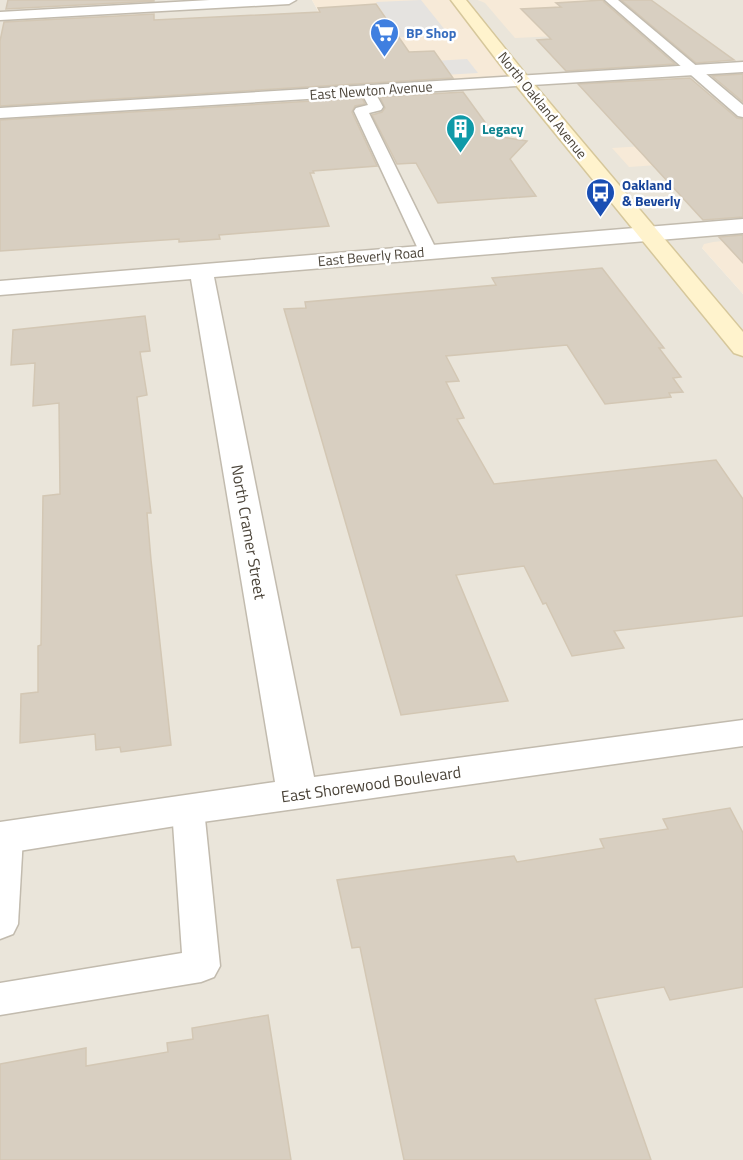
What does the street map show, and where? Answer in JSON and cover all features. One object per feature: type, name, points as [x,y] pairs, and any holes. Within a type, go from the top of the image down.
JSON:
[{"type":"main road","name":"North Oakland Avenue","points":[[458,0],[521,80],[743,348]]},
{"type":"street","points":[[0,16],[151,4],[289,0]]},
{"type":"street","name":"East Newton Avenue","points":[[0,113],[743,67]]},
{"type":"street","name":"East Beverly Road","points":[[0,288],[743,226]]},
{"type":"street","name":"North Cramer Street","points":[[201,270],[297,794]]},
{"type":"street","name":"East Shorewood Boulevard","points":[[3,838],[188,809],[743,734]]},
{"type":"lane","points":[[611,0],[743,113]]},
{"type":"lane","points":[[367,90],[376,107],[361,111],[428,251]]},
{"type":"lane","points":[[0,999],[201,966],[188,809]]},
{"type":"lane","points":[[0,924],[3,838]]},
{"type":"shaded area","points":[[0,0],[312,0],[359,86],[457,0],[478,0],[640,31],[607,0],[743,0],[743,140],[613,149],[743,159],[743,239],[702,248],[743,294],[743,1160],[0,1160]]},
{"type":"shaded area","points":[[312,0],[457,0],[521,80],[361,90]]},
{"type":"shaded area","points":[[421,0],[449,35],[385,38],[377,26],[391,25],[376,2]]},
{"type":"shaded area","points":[[478,0],[607,0],[641,32],[515,38],[485,3]]},
{"type":"shaded area","points":[[467,59],[478,73],[374,79],[366,65]]},
{"type":"shaded area","points":[[743,140],[743,159],[629,167],[612,148]]},
{"type":"shaded area","points":[[743,239],[743,294],[702,248],[704,244],[713,242]]},
{"type":"building","points":[[8,0],[154,0],[154,1],[6,9]]},
{"type":"building","points":[[603,0],[675,64],[566,71],[537,40],[551,39],[521,9],[561,7],[556,3]]},
{"type":"building","points":[[621,0],[651,0],[734,60],[696,63]]},
{"type":"building","points":[[376,4],[409,52],[434,51],[453,78],[0,106],[0,41],[4,22],[154,14],[154,20],[320,12],[318,8]]},
{"type":"building","points":[[743,74],[743,102],[712,76]]},
{"type":"building","points":[[690,78],[737,118],[743,119],[743,217],[703,220],[578,84]]},
{"type":"building","name":"Legacy","points":[[463,92],[495,136],[527,141],[510,159],[536,196],[438,203],[416,163],[397,164],[372,115],[382,112],[385,108],[380,97]]},
{"type":"building","points":[[362,98],[365,104],[355,106],[352,112],[377,166],[310,173],[329,226],[219,235],[220,239],[179,242],[179,239],[0,251],[0,120]]},
{"type":"building","points":[[743,235],[743,263],[719,237]]},
{"type":"building","points":[[602,268],[664,348],[659,348],[681,377],[673,378],[683,392],[669,393],[671,397],[605,404],[567,345],[446,356],[459,381],[446,382],[464,418],[457,419],[494,484],[716,460],[743,499],[743,616],[614,631],[624,648],[572,656],[546,603],[543,604],[524,566],[456,575],[508,701],[401,715],[284,309],[306,308],[305,302],[496,285],[492,278]]},
{"type":"building","points":[[145,316],[150,351],[140,352],[147,395],[137,397],[151,513],[147,513],[151,560],[171,745],[121,752],[120,747],[96,750],[95,734],[20,743],[21,694],[38,692],[38,646],[41,645],[43,496],[60,494],[59,403],[33,406],[35,363],[11,365],[13,330]]},
{"type":"building","points":[[730,808],[743,833],[743,987],[670,1000],[664,987],[595,999],[651,1160],[404,1160],[360,947],[352,948],[337,880],[514,856],[517,862],[604,848],[600,839],[668,829],[663,819]]},
{"type":"building","points":[[268,1015],[291,1160],[0,1160],[0,1064],[86,1048],[86,1066],[168,1052],[167,1043],[193,1039],[192,1028]]},
{"type":"place","name":"BP Shop","points":[[385,58]]},
{"type":"place","name":"Legacy","points":[[461,154]]},
{"type":"place","name":"Oakland & Beverly","points":[[601,218]]}]
